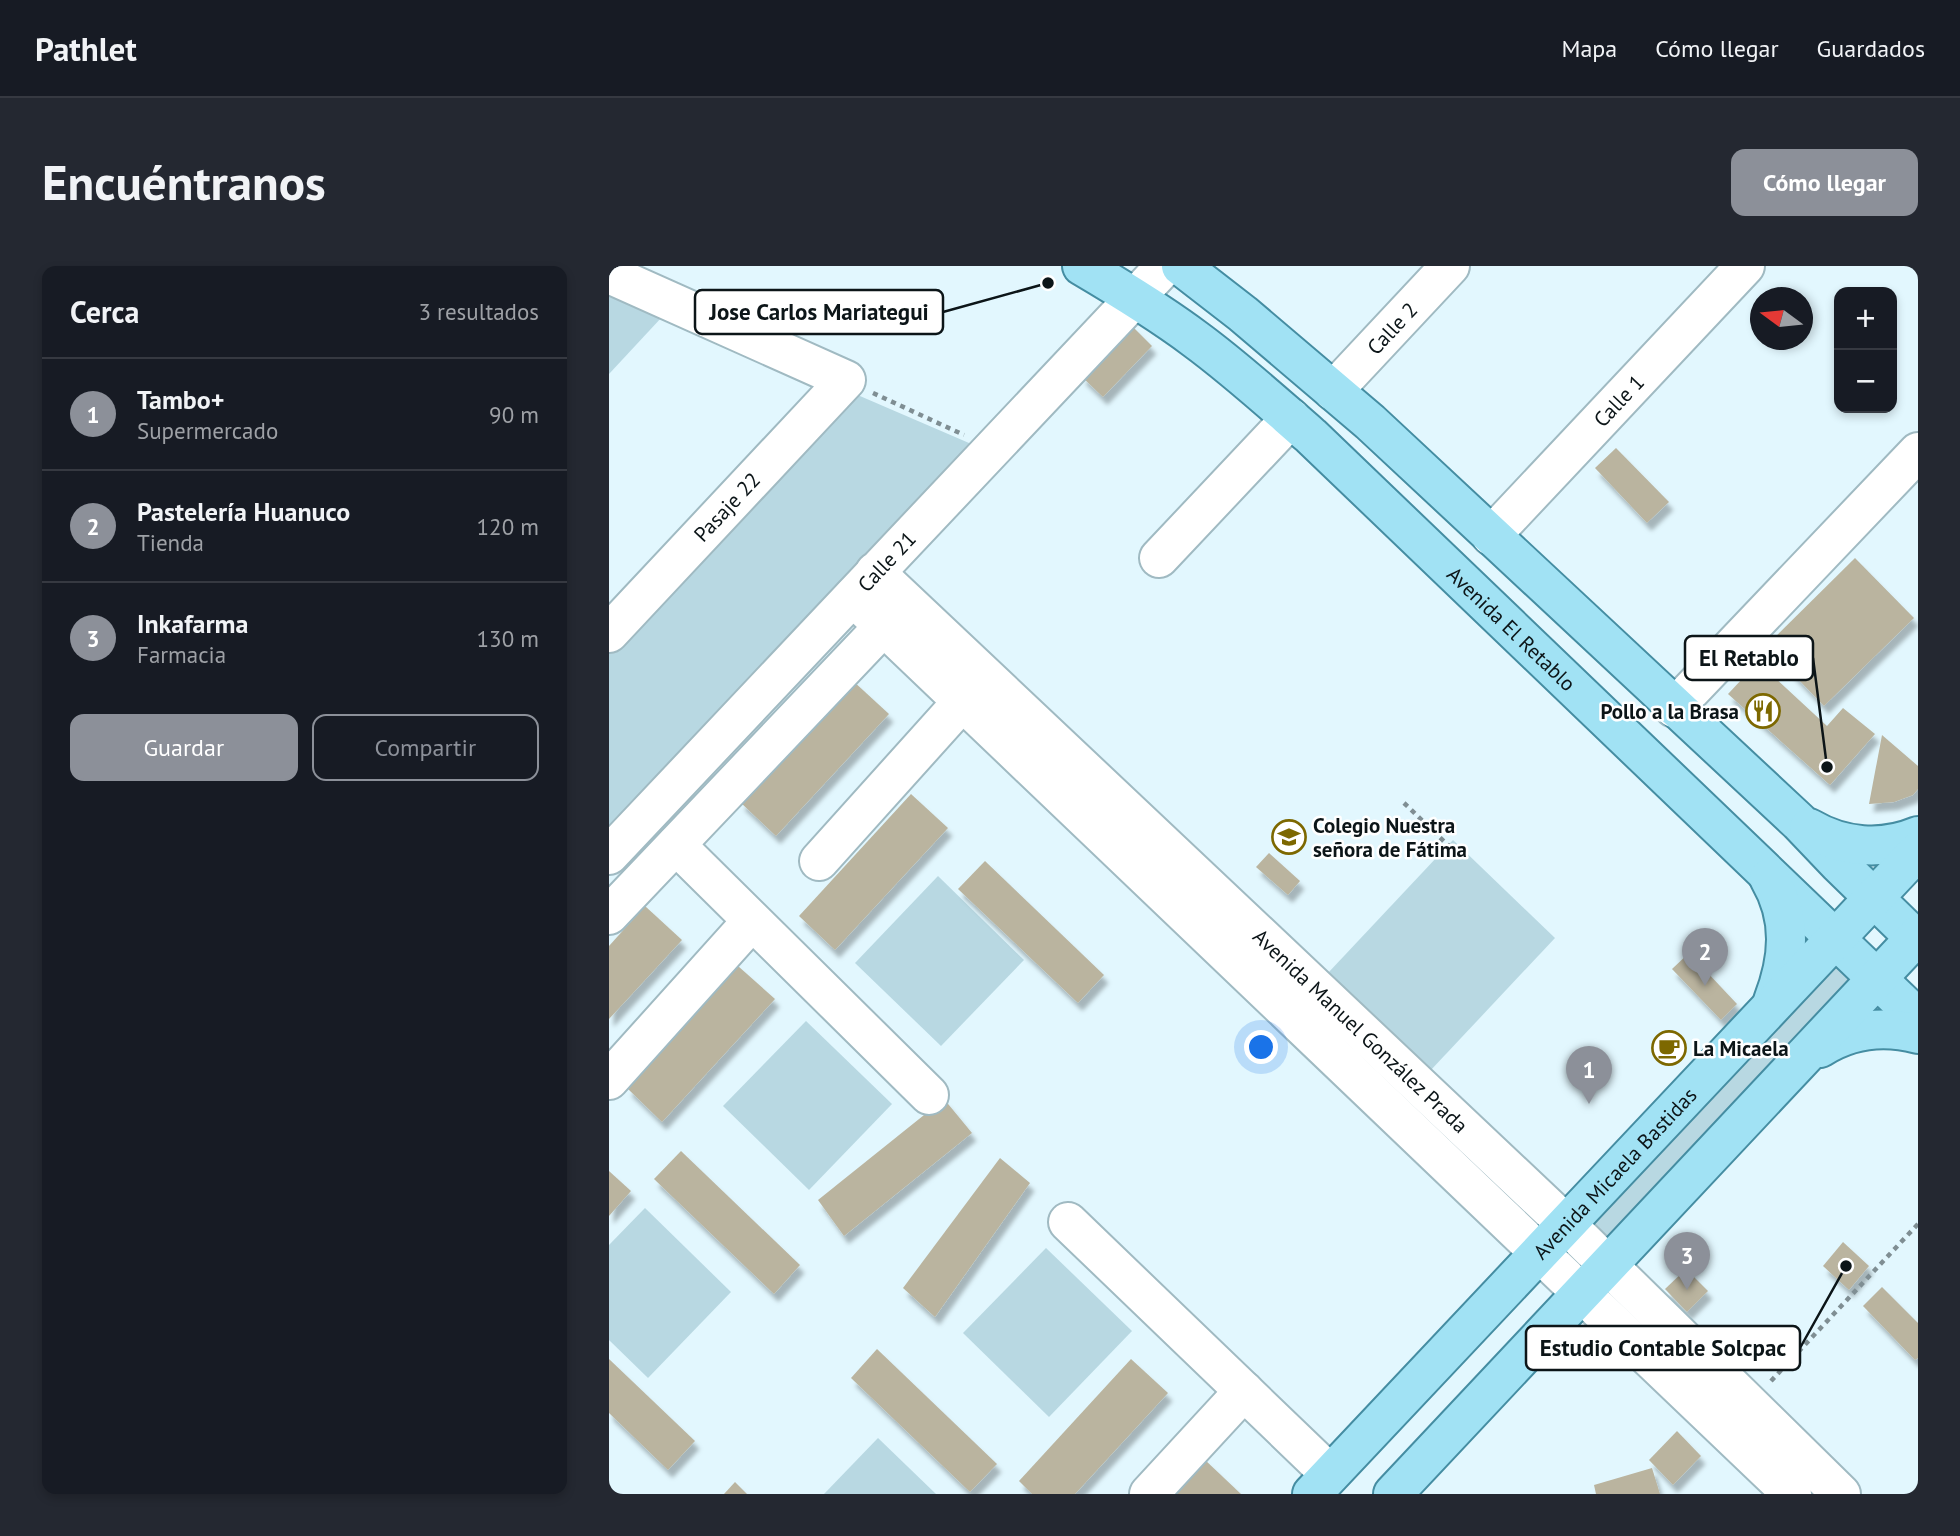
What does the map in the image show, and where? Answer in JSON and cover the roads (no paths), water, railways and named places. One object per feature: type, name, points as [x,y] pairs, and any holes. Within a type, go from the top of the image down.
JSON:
[{"type":"main road","name":"Avenida El Retablo","points":[[1082,266],[1195,338],[1291,418],[1918,1018]]},
{"type":"main road","points":[[1181,266],[1243,314],[1333,391],[1492,536],[1799,822],[1917,938],[1393,1494]]},
{"type":"main road","points":[[1799,822],[1823,836],[1850,844],[1877,846],[1905,842],[1918,836]]},
{"type":"main road","name":"Avenida Micaela Bastidas","points":[[1321,1484],[1918,851]]},
{"type":"main road","points":[[1762,868],[1777,892],[1785,920],[1787,948],[1782,977],[1769,1010]]},
{"type":"main road","points":[[1806,1056],[1829,1042],[1852,1033],[1877,1029],[1918,1034]]},
{"type":"street","name":"Calle 21","points":[[609,855],[1165,266]]},
{"type":"street","name":"Calle 2","points":[[1333,391],[1450,266]]},
{"type":"street","name":"Calle 1","points":[[1492,536],[1745,266]]},
{"type":"street","name":"Pasaje 22","points":[[609,274],[846,380],[609,633]]},
{"type":"street","points":[[1159,558],[1291,418]]},
{"type":"street","points":[[1674,708],[1918,452]]},
{"type":"street","name":"Avenida Manuel González Prada","points":[[864,585],[1295,955],[1842,1494]]},
{"type":"street","points":[[609,915],[895,614]]},
{"type":"street","name":"Avenida Manuel González Prada","points":[[895,614],[963,702],[1792,1494]]},
{"type":"street","points":[[819,861],[963,702]]},
{"type":"street","points":[[676,845],[929,1095]]},
{"type":"street","points":[[609,1080],[752,921]]},
{"type":"street","points":[[1068,1222],[1244,1391],[1321,1484]]},
{"type":"street","points":[[1149,1494],[1244,1391]]},
{"type":"place","name":"Jose Carlos Mariategui","points":[[1048,283]]},
{"type":"place","name":"Pollo a la Brasa","points":[[1763,711]]},
{"type":"place","name":"El Retablo","points":[[1827,767]]},
{"type":"place","name":"Colegio Nuestra señora de Fátima","points":[[1289,837]]},
{"type":"place","name":"Pastelería Huanuco","points":[[1705,986]]},
{"type":"place","name":"La Micaela","points":[[1669,1048]]},
{"type":"place","name":"Tambo+","points":[[1589,1104]]},
{"type":"place","name":"Estudio Contable Solcpac","points":[[1846,1266]]},
{"type":"place","name":"Inkafarma","points":[[1687,1290]]}]
